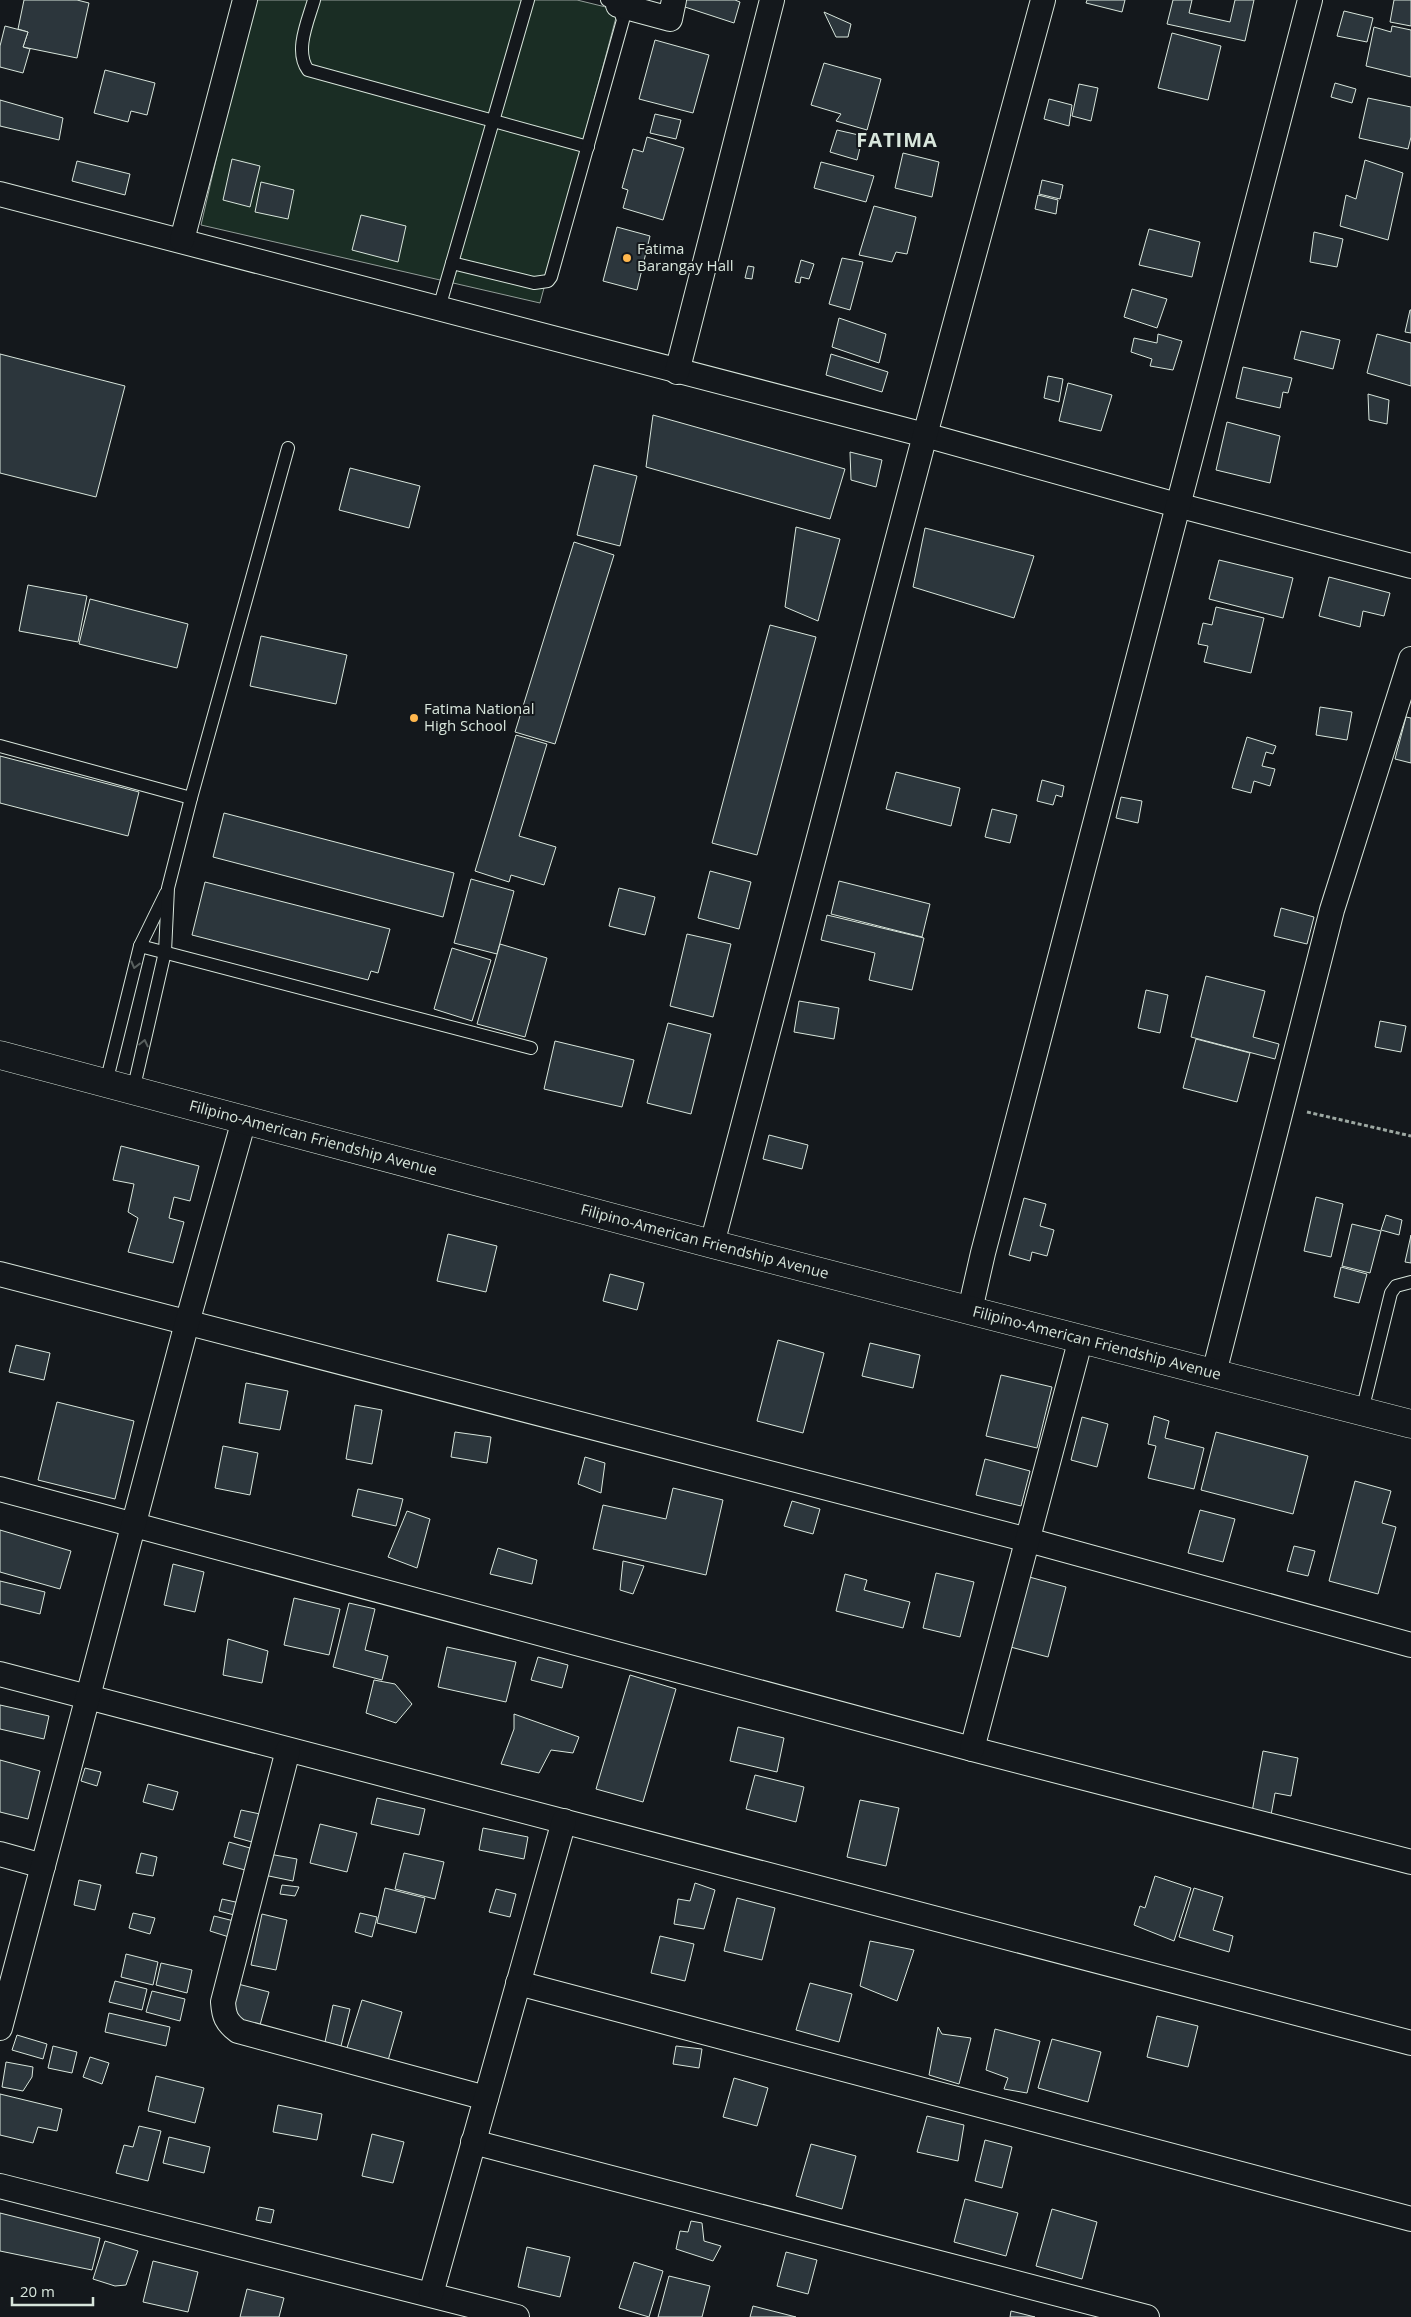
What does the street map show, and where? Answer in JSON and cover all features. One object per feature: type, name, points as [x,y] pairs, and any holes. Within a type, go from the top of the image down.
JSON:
[{"type":"main road","name":"Filipino-American Friendship Avenue","points":[[0,1055],[712,1244],[1362,1411],[1410,1421]]},
{"type":"street","points":[[182,240],[245,0]]},
{"type":"street","points":[[613,3],[670,19],[674,0]]},
{"type":"street","points":[[678,372],[772,0]]},
{"type":"street","points":[[712,1244],[925,435],[1043,0]]},
{"type":"street","points":[[970,1310],[983,1253],[1177,505],[1310,0]]},
{"type":"street","points":[[0,194],[925,435],[1177,505],[1411,566]]},
{"type":"street","points":[[1214,1373],[1332,910],[1411,659]]},
{"type":"street","points":[[1,2021],[187,1323],[244,1120]]},
{"type":"street","points":[[0,1274],[1028,1540],[1411,1645]]},
{"type":"street","points":[[972,1748],[1081,1338]]},
{"type":"street","points":[[0,1489],[134,1523],[972,1748],[1411,1862]]},
{"type":"street","points":[[0,1674],[1411,2043]]},
{"type":"street","points":[[288,1750],[223,2002],[224,2015],[228,2024],[238,2031],[486,2098]]},
{"type":"street","points":[[431,2294],[564,1821]]},
{"type":"street","points":[[0,1854],[43,1866]]},
{"type":"street","points":[[518,1983],[1411,2219]]},
{"type":"street","points":[[474,2142],[1147,2317]]},
{"type":"street","points":[[0,2186],[518,2317]]},
{"type":"lane","points":[[314,0],[301,53],[302,62],[308,70],[493,119],[588,147]]},
{"type":"lane","points":[[438,308],[528,0]]},
{"type":"lane","points":[[452,263],[534,283],[548,281],[551,277],[623,20],[613,3]]},
{"type":"lane","points":[[106,1083],[140,946],[168,888],[288,448]]},
{"type":"lane","points":[[0,746],[191,798]]},
{"type":"lane","points":[[133,1090],[165,952],[168,888]]},
{"type":"lane","points":[[140,946],[531,1048]]},
{"type":"lane","points":[[1362,1411],[1391,1293],[1396,1286],[1411,1282]]},
{"type":"path","points":[[1282,1106],[1411,1136]]},
{"type":"green space","points":[[253,0],[577,0],[618,10],[540,303],[201,225]]},
{"type":"building","points":[[24,0],[77,0],[89,3],[77,58],[23,47],[28,32],[18,29]]},
{"type":"building","points":[[684,0],[735,0],[740,2],[734,23],[682,6]]},
{"type":"building","points":[[1087,0],[1125,0],[1122,12],[1086,3]]},
{"type":"building","points":[[1173,0],[1192,0],[1189,13],[1230,22],[1235,0],[1254,0],[1245,41],[1167,24]]},
{"type":"building","points":[[1394,0],[1411,0],[1411,26],[1390,22]]},
{"type":"building","points":[[1344,11],[1373,18],[1367,42],[1337,36]]},
{"type":"building","points":[[824,12],[851,24],[848,37],[836,37]]},
{"type":"building","points":[[5,26],[28,32],[23,47],[30,49],[23,73],[0,67],[0,46]]},
{"type":"building","points":[[1392,26],[1411,30],[1411,77],[1366,66],[1374,27],[1391,32]]},
{"type":"building","points":[[1172,33],[1221,46],[1208,100],[1158,88]]},
{"type":"building","points":[[655,40],[709,55],[693,113],[639,99]]},
{"type":"building","points":[[824,63],[881,79],[867,130],[836,121],[841,114],[811,105]]},
{"type":"building","points":[[105,70],[155,83],[147,115],[131,111],[128,122],[94,113]]},
{"type":"building","points":[[1335,83],[1356,89],[1352,103],[1331,97]]},
{"type":"building","points":[[1079,84],[1098,88],[1091,121],[1072,116]]},
{"type":"building","points":[[1368,98],[1411,107],[1411,137],[1408,149],[1359,138]]},
{"type":"building","points":[[1049,99],[1072,105],[1069,126],[1044,119]]},
{"type":"building","points":[[0,100],[63,118],[59,140],[0,126]]},
{"type":"building","points":[[655,114],[681,120],[676,139],[650,133]]},
{"type":"building","points":[[837,130],[863,136],[857,160],[830,152]]},
{"type":"building","points":[[647,137],[684,148],[663,220],[623,208],[628,190],[622,188],[633,149],[643,152]]},
{"type":"building","points":[[903,153],[939,162],[932,197],[895,188]]},
{"type":"building","points":[[232,159],[260,166],[250,207],[223,200]]},
{"type":"building","points":[[1365,160],[1403,173],[1388,240],[1340,226],[1346,195],[1356,199]]},
{"type":"building","points":[[77,161],[130,174],[125,195],[72,181]]},
{"type":"building","points":[[821,162],[874,176],[866,202],[814,188]]},
{"type":"building","points":[[1042,180],[1063,185],[1060,199],[1039,194]]},
{"type":"building","points":[[261,182],[294,190],[288,219],[255,212]]},
{"type":"building","points":[[1038,195],[1058,200],[1056,214],[1035,209]]},
{"type":"building","points":[[874,206],[916,217],[907,254],[896,252],[892,262],[859,255]]},
{"type":"building","points":[[361,215],[406,226],[398,262],[352,250]]},
{"type":"building","name":"Fatima Barangay Hall","points":[[617,227],[650,236],[637,290],[603,281]]},
{"type":"building","points":[[1149,229],[1200,242],[1192,277],[1139,265]]},
{"type":"building","points":[[1314,232],[1343,239],[1337,267],[1310,262]]},
{"type":"building","points":[[842,258],[863,262],[850,310],[829,304]]},
{"type":"building","points":[[801,260],[814,264],[809,279],[801,277],[800,283],[795,282]]},
{"type":"building","points":[[748,266],[754,267],[752,279],[745,278]]},
{"type":"building","points":[[1132,289],[1167,299],[1157,328],[1124,317]]},
{"type":"building","points":[[1411,310],[1411,333],[1405,332]]},
{"type":"building","points":[[839,318],[886,334],[879,363],[832,347]]},
{"type":"building","points":[[1301,331],[1340,340],[1333,369],[1294,359]]},
{"type":"building","points":[[1158,334],[1182,341],[1173,370],[1150,366],[1152,359],[1131,352],[1134,338],[1157,343]]},
{"type":"building","points":[[1377,334],[1411,343],[1411,386],[1367,373]]},
{"type":"building","points":[[0,354],[125,386],[96,497],[0,473]]},
{"type":"building","points":[[831,354],[888,372],[882,392],[826,375]]},
{"type":"building","points":[[1243,367],[1292,378],[1288,393],[1283,392],[1280,408],[1236,398]]},
{"type":"building","points":[[1048,376],[1063,379],[1059,402],[1044,398]]},
{"type":"building","points":[[1068,383],[1112,395],[1101,431],[1059,421]]},
{"type":"building","points":[[1368,394],[1389,400],[1387,424],[1369,420]]},
{"type":"building","points":[[653,415],[845,469],[830,519],[646,467]]},
{"type":"building","points":[[1227,422],[1280,436],[1270,483],[1216,470]]},
{"type":"building","points":[[850,452],[882,460],[876,487],[851,480]]},
{"type":"building","points":[[594,465],[637,476],[620,546],[577,535]]},
{"type":"building","points":[[350,468],[420,486],[409,528],[339,510]]},
{"type":"building","points":[[796,527],[840,539],[818,621],[785,607]]},
{"type":"building","points":[[925,528],[1034,556],[1014,618],[913,587]]},
{"type":"building","points":[[574,542],[614,555],[555,744],[515,732]]},
{"type":"building","points":[[1219,560],[1293,578],[1283,618],[1209,599]]},
{"type":"building","points":[[1329,577],[1390,593],[1384,616],[1363,611],[1360,627],[1319,616]]},
{"type":"building","points":[[28,585],[87,596],[78,642],[19,631]]},
{"type":"building","points":[[90,599],[188,624],[177,668],[79,644]]},
{"type":"building","points":[[1216,607],[1264,618],[1251,673],[1204,662],[1208,646],[1198,644],[1203,623],[1212,625]]},
{"type":"building","points":[[770,625],[816,637],[757,855],[712,843]]},
{"type":"building","points":[[261,636],[347,655],[336,704],[250,686]]},
{"type":"building","points":[[1320,707],[1352,712],[1347,740],[1316,735]]},
{"type":"building","points":[[1406,717],[1411,718],[1411,763],[1395,759]]},
{"type":"building","points":[[516,735],[547,744],[519,836],[556,847],[544,885],[511,875],[509,882],[475,871]]},
{"type":"building","points":[[1247,737],[1276,746],[1273,754],[1266,752],[1262,766],[1275,769],[1270,786],[1254,781],[1251,793],[1232,788]]},
{"type":"building","points":[[0,756],[139,792],[128,836],[0,803]]},
{"type":"building","points":[[896,772],[960,788],[951,826],[886,809]]},
{"type":"building","points":[[1042,780],[1064,786],[1062,797],[1056,795],[1053,805],[1037,801]]},
{"type":"building","points":[[1121,797],[1142,801],[1138,823],[1116,818]]},
{"type":"building","points":[[992,809],[1017,815],[1010,843],[985,837]]},
{"type":"building","points":[[224,813],[454,873],[443,917],[213,857]]},
{"type":"building","points":[[710,871],[751,882],[739,929],[698,918]]},
{"type":"building","points":[[471,879],[514,891],[497,954],[454,943]]},
{"type":"building","points":[[839,881],[930,904],[922,937],[831,914]]},
{"type":"building","points":[[205,882],[390,929],[378,973],[371,971],[368,980],[192,935]]},
{"type":"building","points":[[619,888],[655,897],[645,935],[609,926]]},
{"type":"building","points":[[1281,908],[1314,917],[1307,944],[1274,936]]},
{"type":"building","points":[[827,915],[924,938],[912,990],[869,980],[875,953],[821,940]]},
{"type":"building","points":[[687,934],[731,944],[713,1017],[670,1006]]},
{"type":"building","points":[[500,944],[547,958],[525,1037],[477,1024]]},
{"type":"building","points":[[452,948],[491,960],[472,1021],[434,1009]]},
{"type":"building","points":[[1206,976],[1265,991],[1253,1037],[1279,1044],[1275,1059],[1191,1037]]},
{"type":"building","points":[[1146,990],[1168,995],[1160,1033],[1138,1028]]},
{"type":"building","points":[[799,1001],[839,1008],[834,1039],[794,1032]]},
{"type":"building","points":[[1380,1021],[1406,1026],[1401,1052],[1375,1047]]},
{"type":"building","points":[[668,1023],[711,1034],[691,1114],[647,1103]]},
{"type":"building","points":[[1196,1039],[1250,1053],[1237,1102],[1183,1088]]},
{"type":"building","points":[[555,1041],[634,1060],[622,1107],[544,1089]]},
{"type":"building","points":[[769,1135],[808,1145],[802,1169],[763,1159]]},
{"type":"building","points":[[121,1146],[199,1166],[190,1201],[174,1197],[169,1218],[184,1222],[173,1263],[128,1252],[138,1218],[128,1212],[134,1184],[113,1180]]},
{"type":"building","points":[[1316,1197],[1343,1204],[1331,1257],[1304,1251]]},
{"type":"building","points":[[1024,1198],[1046,1204],[1040,1226],[1054,1230],[1047,1256],[1032,1252],[1030,1261],[1009,1255]]},
{"type":"building","points":[[1386,1215],[1402,1220],[1399,1235],[1381,1230]]},
{"type":"building","points":[[1352,1224],[1381,1231],[1370,1273],[1342,1266]]},
{"type":"building","points":[[448,1234],[497,1246],[486,1292],[437,1281]]},
{"type":"building","points":[[1411,1235],[1411,1263],[1405,1262]]},
{"type":"building","points":[[1341,1267],[1367,1274],[1359,1303],[1334,1297]]},
{"type":"building","points":[[610,1274],[644,1283],[637,1310],[603,1301]]},
{"type":"building","points":[[778,1340],[824,1353],[803,1433],[757,1421]]},
{"type":"building","points":[[870,1343],[920,1355],[913,1388],[862,1376]]},
{"type":"building","points":[[16,1345],[50,1353],[44,1380],[9,1372]]},
{"type":"building","points":[[1001,1375],[1052,1387],[1037,1448],[986,1436]]},
{"type":"building","points":[[246,1383],[288,1391],[280,1430],[239,1423]]},
{"type":"building","points":[[57,1402],[134,1421],[115,1499],[38,1480]]},
{"type":"building","points":[[355,1405],[382,1410],[372,1464],[346,1459]]},
{"type":"building","points":[[1154,1416],[1169,1421],[1165,1438],[1204,1448],[1194,1489],[1148,1478],[1156,1446],[1148,1444]]},
{"type":"building","points":[[1082,1417],[1108,1424],[1097,1467],[1071,1460]]},
{"type":"building","points":[[455,1432],[491,1437],[487,1463],[451,1457]]},
{"type":"building","points":[[1216,1432],[1308,1456],[1293,1514],[1201,1490]]},
{"type":"building","points":[[223,1446],[258,1453],[250,1495],[215,1488]]},
{"type":"building","points":[[585,1457],[605,1463],[601,1493],[578,1484]]},
{"type":"building","points":[[985,1459],[1030,1471],[1021,1506],[976,1495]]},
{"type":"building","points":[[1355,1481],[1391,1491],[1382,1523],[1396,1527],[1378,1594],[1329,1581]]},
{"type":"building","points":[[673,1488],[723,1500],[706,1575],[593,1549],[603,1505],[666,1519]]},
{"type":"building","points":[[358,1489],[403,1499],[396,1526],[352,1516]]},
{"type":"building","points":[[792,1501],[820,1509],[813,1534],[784,1526]]},
{"type":"building","points":[[1200,1510],[1235,1519],[1223,1562],[1188,1553]]},
{"type":"building","points":[[407,1511],[430,1519],[417,1568],[388,1557]]},
{"type":"building","points":[[0,1530],[71,1551],[60,1589],[0,1572]]},
{"type":"building","points":[[1294,1546],[1315,1551],[1308,1576],[1287,1571]]},
{"type":"building","points":[[498,1548],[537,1560],[532,1584],[490,1574]]},
{"type":"building","points":[[623,1561],[644,1566],[633,1594],[620,1590]]},
{"type":"building","points":[[173,1564],[204,1572],[195,1612],[164,1605]]},
{"type":"building","points":[[936,1573],[974,1582],[960,1637],[923,1628]]},
{"type":"building","points":[[845,1574],[867,1580],[864,1590],[910,1602],[903,1628],[836,1611]]},
{"type":"building","points":[[1022,1575],[1066,1587],[1048,1657],[1003,1645]]},
{"type":"building","points":[[0,1581],[45,1592],[40,1614],[0,1604]]},
{"type":"building","points":[[294,1598],[340,1609],[329,1655],[284,1645]]},
{"type":"building","points":[[349,1603],[375,1609],[365,1650],[388,1656],[382,1680],[333,1667]]},
{"type":"building","points":[[228,1639],[268,1651],[262,1683],[223,1675]]},
{"type":"building","points":[[447,1647],[516,1662],[506,1702],[438,1687]]},
{"type":"building","points":[[538,1657],[568,1665],[562,1688],[531,1680]]},
{"type":"building","points":[[630,1675],[676,1689],[643,1802],[596,1789]]},
{"type":"building","points":[[374,1680],[395,1684],[412,1704],[396,1723],[366,1713]]},
{"type":"building","points":[[0,1705],[49,1716],[44,1739],[0,1729]]},
{"type":"building","points":[[514,1714],[579,1737],[573,1753],[551,1750],[539,1773],[501,1764],[514,1729]]},
{"type":"building","points":[[738,1727],[784,1738],[777,1772],[730,1761]]},
{"type":"building","points":[[1263,1751],[1298,1758],[1291,1796],[1275,1793],[1271,1815],[1252,1812]]},
{"type":"building","points":[[0,1760],[40,1771],[28,1819],[0,1812]]},
{"type":"building","points":[[85,1768],[101,1772],[97,1786],[81,1781]]},
{"type":"building","points":[[755,1775],[804,1787],[796,1822],[746,1809]]},
{"type":"building","points":[[148,1784],[178,1792],[173,1810],[143,1802]]},
{"type":"building","points":[[377,1798],[425,1809],[419,1835],[371,1824]]},
{"type":"building","points":[[860,1800],[899,1808],[886,1866],[847,1857]]},
{"type":"building","points":[[241,1810],[260,1814],[252,1842],[234,1837]]},
{"type":"building","points":[[320,1824],[357,1833],[347,1872],[310,1863]]},
{"type":"building","points":[[483,1828],[528,1837],[524,1859],[479,1850]]},
{"type":"building","points":[[229,1842],[250,1848],[245,1870],[223,1864]]},
{"type":"building","points":[[141,1853],[157,1857],[153,1876],[136,1873]]},
{"type":"building","points":[[404,1853],[444,1862],[435,1899],[395,1889]]},
{"type":"building","points":[[269,1854],[297,1859],[293,1881],[264,1875]]},
{"type":"building","points":[[1155,1876],[1191,1888],[1174,1941],[1134,1925],[1140,1906],[1145,1908]]},
{"type":"building","points":[[79,1880],[101,1885],[95,1910],[74,1905]]},
{"type":"building","points":[[695,1883],[715,1890],[704,1929],[674,1924],[678,1899],[690,1901]]},
{"type":"building","points":[[282,1885],[299,1887],[295,1896],[280,1894]]},
{"type":"building","points":[[385,1888],[425,1898],[416,1933],[377,1923]]},
{"type":"building","points":[[1194,1888],[1223,1897],[1213,1930],[1233,1936],[1229,1952],[1179,1937]]},
{"type":"building","points":[[496,1889],[516,1894],[510,1917],[489,1912]]},
{"type":"building","points":[[737,1898],[775,1908],[762,1960],[724,1951]]},
{"type":"building","points":[[222,1899],[240,1903],[238,1916],[219,1911]]},
{"type":"building","points":[[133,1913],[155,1918],[150,1934],[129,1928]]},
{"type":"building","points":[[360,1913],[377,1917],[372,1937],[355,1932]]},
{"type":"building","points":[[262,1914],[287,1920],[276,1970],[251,1965]]},
{"type":"building","points":[[214,1916],[234,1921],[229,1937],[210,1931]]},
{"type":"building","points":[[660,1936],[694,1944],[685,1981],[651,1973]]},
{"type":"building","points":[[870,1941],[914,1950],[897,2001],[860,1986]]},
{"type":"building","points":[[126,1954],[158,1962],[153,1985],[121,1977]]},
{"type":"building","points":[[161,1963],[192,1970],[187,1993],[156,1985]]},
{"type":"building","points":[[115,1981],[147,1989],[142,2010],[109,2002]]},
{"type":"building","points":[[810,1983],[852,1994],[839,2042],[796,2030]]},
{"type":"building","points":[[238,1984],[269,1992],[260,2025],[229,2017]]},
{"type":"building","points":[[152,1991],[185,1999],[180,2021],[146,2012]]},
{"type":"building","points":[[362,2000],[402,2012],[387,2064],[346,2051]]},
{"type":"building","points":[[333,2005],[350,2009],[341,2046],[325,2042]]},
{"type":"building","points":[[109,2013],[170,2027],[166,2046],[105,2032]]},
{"type":"building","points":[[1157,2016],[1198,2026],[1188,2067],[1147,2057]]},
{"type":"building","points":[[938,2027],[942,2034],[971,2038],[959,2084],[929,2075]]},
{"type":"building","points":[[995,2029],[1040,2041],[1027,2093],[1004,2089],[1008,2078],[986,2070]]},
{"type":"building","points":[[17,2035],[47,2044],[43,2059],[12,2050]]},
{"type":"building","points":[[1052,2039],[1101,2052],[1088,2102],[1038,2088]]},
{"type":"building","points":[[53,2046],[77,2052],[72,2073],[48,2068]]},
{"type":"building","points":[[676,2046],[702,2049],[699,2068],[673,2064]]},
{"type":"building","points":[[90,2057],[109,2063],[102,2084],[83,2077]]},
{"type":"building","points":[[6,2062],[33,2067],[32,2077],[23,2091],[2,2087]]},
{"type":"building","points":[[156,2076],[204,2088],[195,2123],[148,2111]]},
{"type":"building","points":[[734,2078],[768,2088],[757,2126],[723,2117]]},
{"type":"building","points":[[0,2094],[62,2109],[57,2131],[38,2127],[33,2143],[0,2135]]},
{"type":"building","points":[[278,2105],[322,2114],[317,2140],[273,2132]]},
{"type":"building","points":[[927,2116],[964,2125],[958,2161],[917,2152]]},
{"type":"building","points":[[139,2126],[161,2131],[148,2181],[116,2173],[124,2145],[133,2147]]},
{"type":"building","points":[[372,2134],[404,2142],[393,2183],[362,2176]]},
{"type":"building","points":[[169,2137],[210,2147],[204,2173],[163,2163]]},
{"type":"building","points":[[985,2140],[1012,2147],[1002,2188],[975,2181]]},
{"type":"building","points":[[811,2144],[856,2156],[842,2209],[796,2196]]},
{"type":"building","points":[[965,2199],[1018,2213],[1006,2256],[954,2242]]},
{"type":"building","points":[[259,2207],[274,2210],[271,2223],[256,2220]]},
{"type":"building","points":[[1052,2209],[1097,2222],[1082,2279],[1036,2266]]},
{"type":"building","points":[[0,2213],[100,2238],[92,2270],[0,2251]]},
{"type":"building","points":[[691,2221],[702,2223],[704,2241],[721,2246],[713,2261],[676,2249],[680,2231],[688,2232]]},
{"type":"building","points":[[105,2241],[138,2251],[126,2285],[115,2286],[93,2279]]},
{"type":"building","points":[[527,2247],[570,2257],[560,2297],[518,2287]]},
{"type":"building","points":[[786,2252],[817,2260],[808,2294],[777,2286]]},
{"type":"building","points":[[153,2261],[198,2272],[188,2312],[143,2302]]},
{"type":"building","points":[[634,2262],[663,2271],[649,2317],[619,2308]]},
{"type":"building","points":[[669,2276],[710,2286],[702,2317],[658,2317]]},
{"type":"building","points":[[247,2289],[284,2298],[279,2317],[240,2317]]},
{"type":"building","points":[[753,2306],[796,2317],[750,2317]]},
{"type":"building","points":[[1011,2311],[1035,2317],[1010,2317]]},
{"type":"place","name":"Fatima Barangay Hall","points":[[627,258]]},
{"type":"place","name":"Fatima National High School","points":[[414,718]]},
{"type":"district","name":"FATIMA","points":[[897,140]]}]
